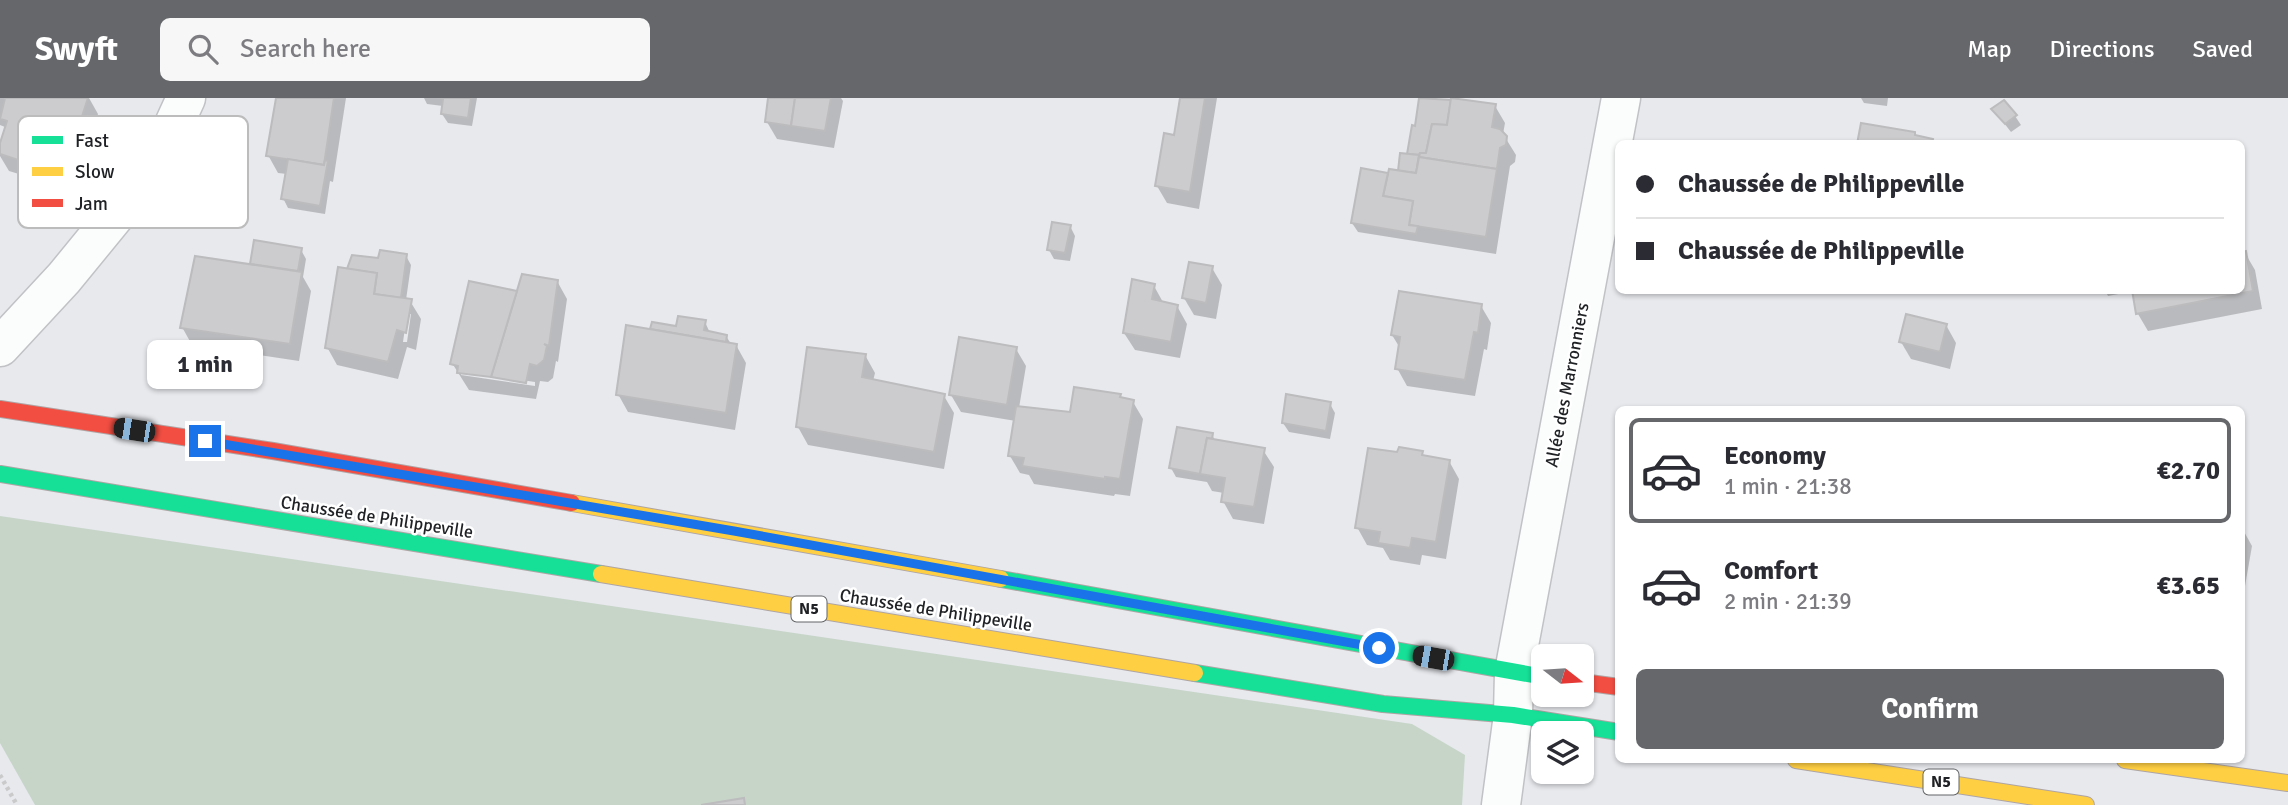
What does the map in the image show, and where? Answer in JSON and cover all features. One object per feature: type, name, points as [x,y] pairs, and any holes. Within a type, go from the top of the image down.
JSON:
[{"type":"main road","points":[[0,409],[273,452],[707,526],[1529,674]]},
{"type":"main road","name":"Chaussée de Philippeville","points":[[0,474],[1383,704],[1513,715],[1615,731]]},
{"type":"main road","points":[[1594,684],[1615,686]]},
{"type":"main road","name":"N5","points":[[1815,763],[2086,805]]},
{"type":"main road","points":[[2146,763],[2288,783]]},
{"type":"street","points":[[178,116],[186,98]]},
{"type":"street","name":"Allée des Marronniers","points":[[1501,805],[1513,715],[1529,674],[1620,98]]},
{"type":"street","points":[[0,348],[105,228]]},
{"type":"path","points":[[0,775],[17,805]]},
{"type":"green space","points":[[0,516],[1412,724],[1465,755],[1462,805],[35,805],[0,743]]},
{"type":"building","points":[[5,98],[88,98],[82,116],[18,116],[18,160],[0,154],[0,143],[7,121],[0,119]]},
{"type":"building","points":[[276,98],[334,98],[324,165],[266,156]]},
{"type":"building","points":[[439,98],[471,98],[468,118],[441,114],[443,99]]},
{"type":"building","points":[[768,98],[795,98],[791,126],[765,122]]},
{"type":"building","points":[[795,98],[831,98],[825,131],[791,126]]},
{"type":"building","points":[[1180,98],[1205,98],[1190,192],[1155,186],[1164,133],[1174,135]]},
{"type":"building","points":[[1419,98],[1451,100],[1447,125],[1432,124],[1426,153],[1407,154],[1412,125],[1415,126]]},
{"type":"building","points":[[1451,98],[1496,104],[1492,127],[1500,129],[1507,136],[1506,145],[1500,148],[1497,169],[1419,157],[1420,153],[1426,153],[1432,124],[1447,125]]},
{"type":"building","points":[[2004,100],[2017,115],[2005,124],[1991,109]]},
{"type":"building","points":[[1861,123],[1915,132],[1915,135],[1933,139],[1933,140],[1858,140]]},
{"type":"building","points":[[1400,153],[1419,155],[1416,173],[1398,171]]},
{"type":"building","points":[[1419,157],[1497,169],[1486,237],[1409,225],[1413,201],[1383,196],[1389,169],[1416,173]]},
{"type":"building","points":[[288,159],[324,165],[325,160],[328,161],[320,206],[281,199]]},
{"type":"building","points":[[1361,168],[1388,173],[1383,196],[1413,201],[1409,225],[1418,226],[1416,234],[1351,223]]},
{"type":"building","points":[[1052,222],[1071,225],[1065,253],[1047,250]]},
{"type":"building","points":[[254,240],[302,248],[298,271],[250,264]]},
{"type":"building","points":[[380,250],[407,254],[401,298],[374,294],[377,273],[347,269],[352,255],[378,258]]},
{"type":"building","points":[[2245,251],[2253,291],[2245,293]]},
{"type":"building","points":[[195,256],[302,272],[290,344],[180,328]]},
{"type":"building","points":[[1189,262],[1213,266],[1206,303],[1182,298]]},
{"type":"building","points":[[338,267],[377,273],[374,294],[412,299],[406,333],[397,330],[388,362],[325,348]]},
{"type":"building","points":[[522,274],[558,280],[549,346],[544,344],[547,346],[544,360],[537,366],[530,364],[526,383],[491,377]]},
{"type":"building","points":[[1132,279],[1155,284],[1152,299],[1178,305],[1171,342],[1123,333]]},
{"type":"building","points":[[469,281],[517,291],[491,377],[457,373],[458,366],[450,364]]},
{"type":"building","points":[[1399,291],[1482,304],[1478,333],[1474,332],[1465,380],[1395,369],[1400,337],[1391,335]]},
{"type":"building","points":[[2133,294],[2238,294],[2136,314]]},
{"type":"building","points":[[1906,314],[1947,324],[1940,352],[1899,342]]},
{"type":"building","points":[[678,316],[706,320],[704,330],[727,335],[726,342],[650,329],[652,322],[676,326]]},
{"type":"building","points":[[626,325],[737,344],[726,413],[616,395]]},
{"type":"building","points":[[959,337],[1017,347],[1007,405],[949,395]]},
{"type":"building","points":[[807,347],[866,354],[862,377],[945,394],[934,452],[796,427]]},
{"type":"building","points":[[1074,387],[1121,394],[1120,397],[1134,400],[1120,479],[1022,466],[1024,458],[1008,456],[1016,406],[1070,412]]},
{"type":"building","points":[[1286,394],[1331,402],[1326,431],[1282,423]]},
{"type":"building","points":[[1177,427],[1213,433],[1212,439],[1207,438],[1200,474],[1169,468]]},
{"type":"building","points":[[1207,438],[1265,448],[1254,507],[1221,502],[1225,478],[1200,474]]},
{"type":"building","points":[[1399,447],[1450,460],[1436,542],[1412,538],[1410,548],[1378,543],[1380,532],[1355,528],[1368,448],[1397,452]]},
{"type":"building","points":[[744,798],[745,805],[701,805]]},
{"type":"traffic: fast","points":[[0,474],[601,574]]},
{"type":"traffic: fast","points":[[1001,579],[1531,675]]},
{"type":"traffic: fast","points":[[1195,673],[1383,704],[1513,715],[1615,731]]},
{"type":"traffic: slow","points":[[572,503],[1001,579]]},
{"type":"traffic: slow","points":[[601,574],[1195,673]]},
{"type":"traffic: slow","points":[[1815,763],[2086,805]]},
{"type":"traffic: slow","points":[[2146,763],[2288,783]]},
{"type":"traffic: jam","points":[[0,409],[273,451],[572,503]]},
{"type":"traffic: jam","points":[[1594,684],[1615,686]]},
{"type":"route","points":[[205,441],[734,531],[1379,648]]}]
